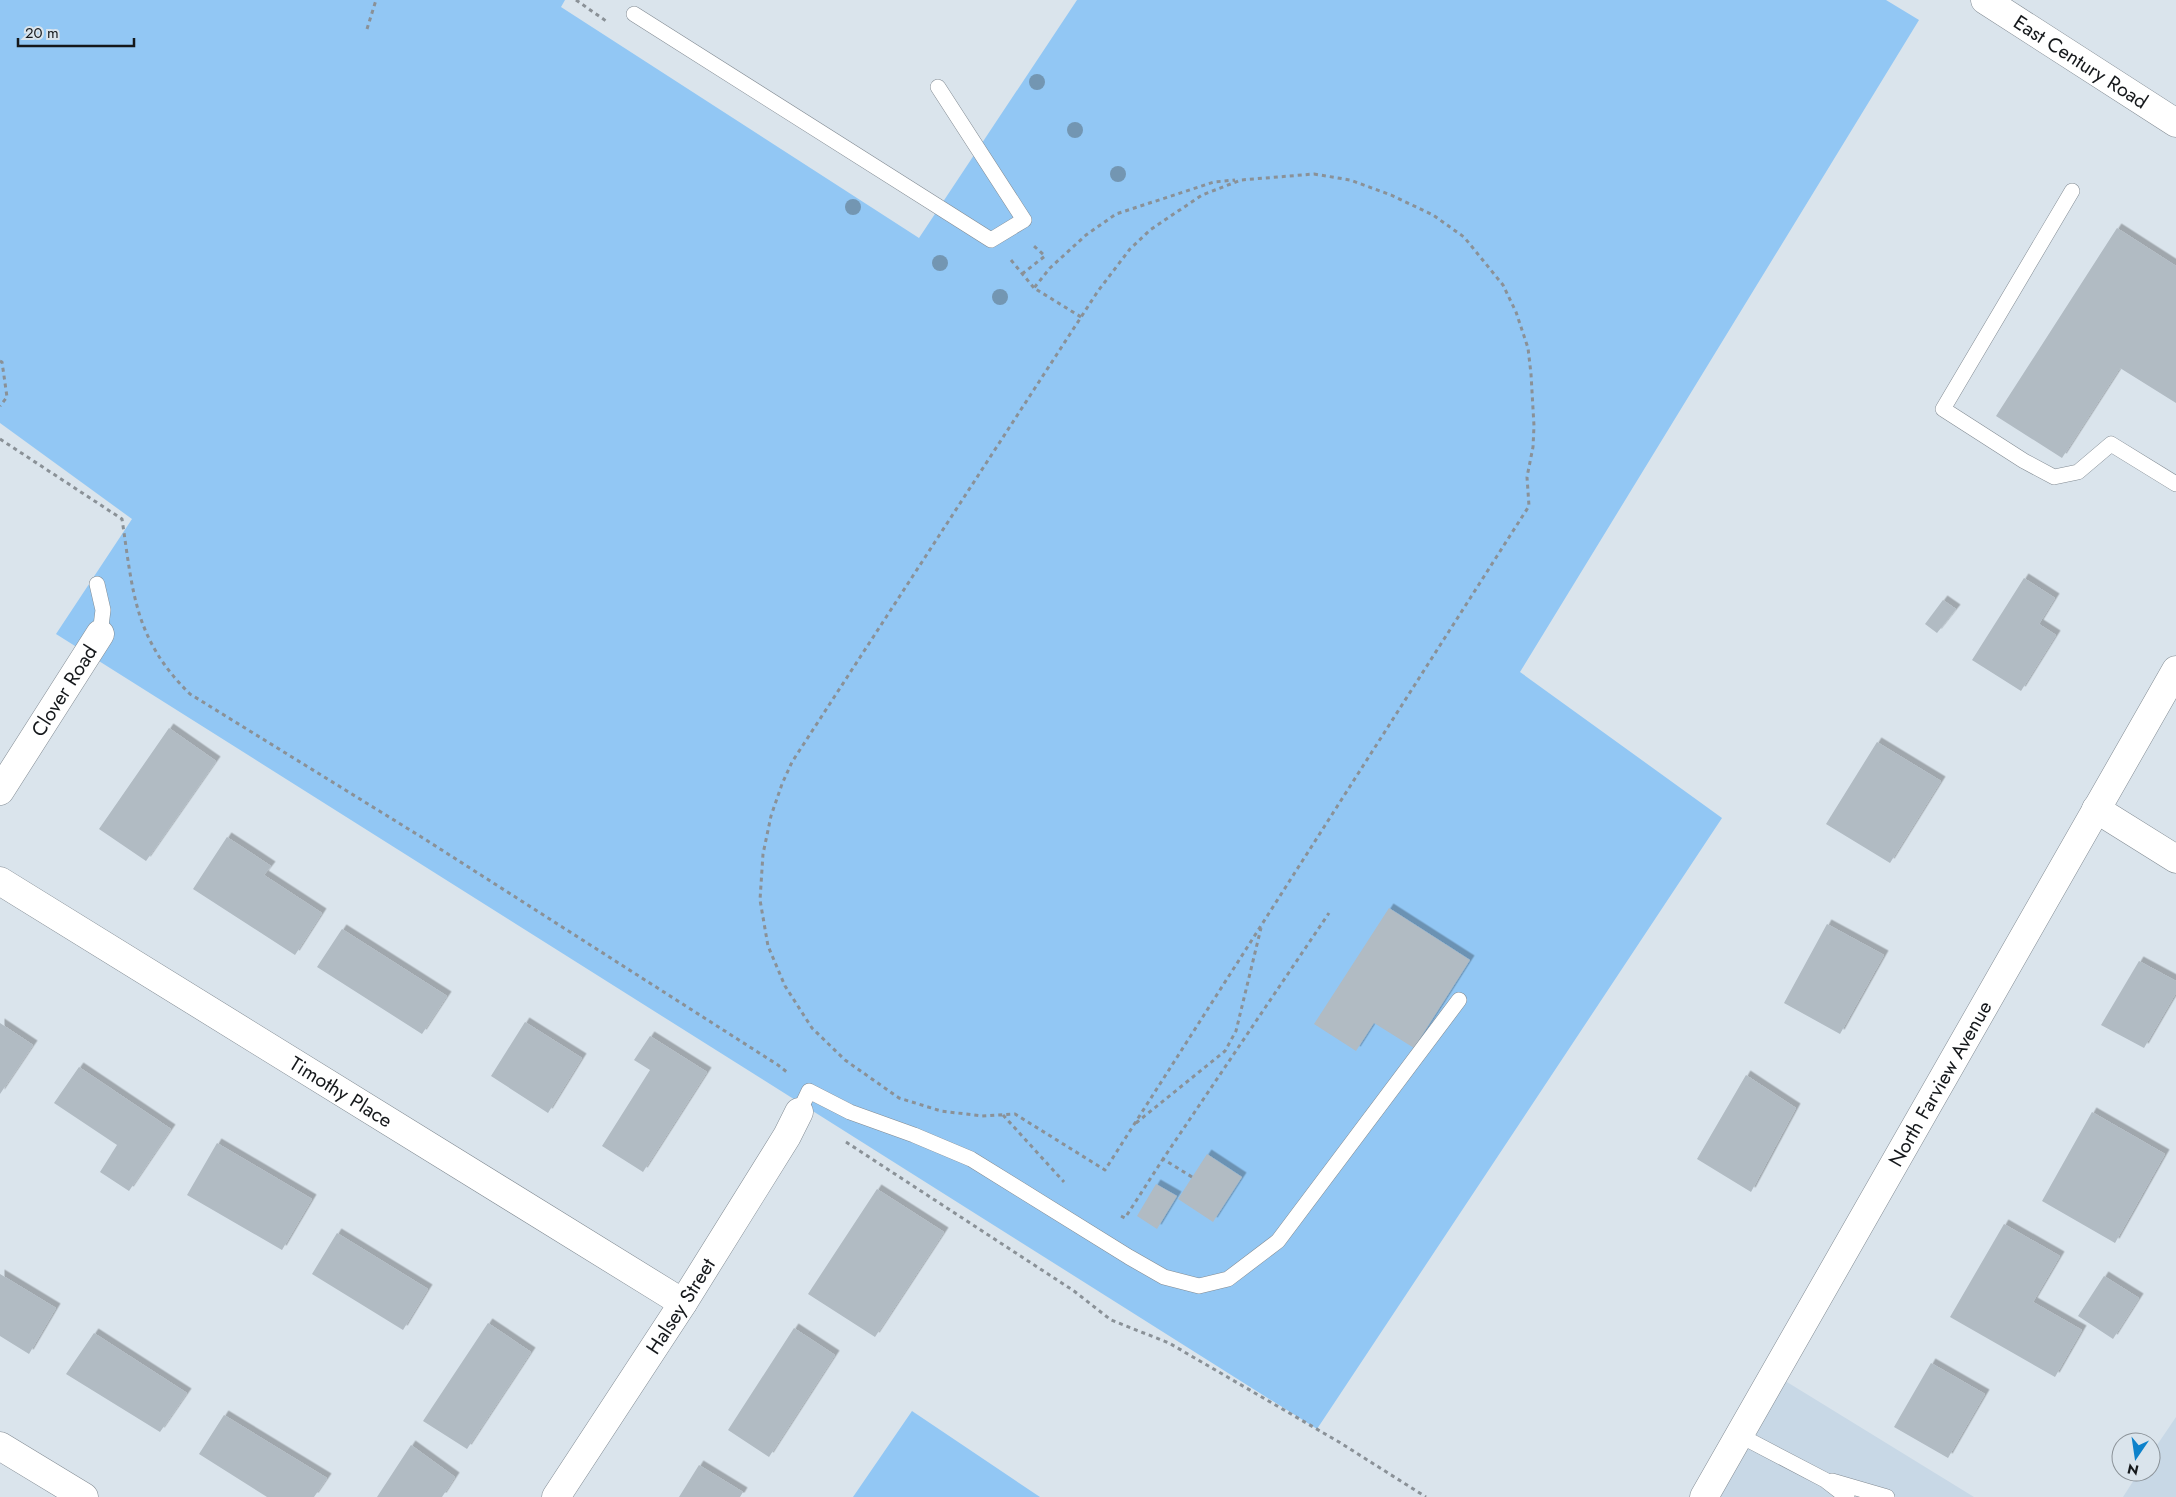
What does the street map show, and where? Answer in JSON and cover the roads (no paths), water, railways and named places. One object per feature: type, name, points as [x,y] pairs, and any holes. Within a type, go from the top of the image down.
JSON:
[{"type":"street","name":"East Century Road","points":[[1985,0],[2176,123]]},
{"type":"street","name":"Clover Road","points":[[0,791],[100,634]]},
{"type":"street","name":"North Farview Avenue","points":[[1704,1497],[2176,670]]},
{"type":"street","points":[[2096,810],[2176,859]]},
{"type":"street","name":"Timothy Place","points":[[0,881],[683,1303]]},
{"type":"street","name":"Halsey Street","points":[[556,1497],[683,1303],[787,1136],[804,1102]]},
{"type":"street","points":[[0,1446],[84,1497]]},
{"type":"lane","points":[[634,14],[991,240],[1024,220],[938,87]]},
{"type":"lane","points":[[2072,191],[1943,409],[2024,461],[2054,476],[2078,472],[2111,444],[2176,484]]},
{"type":"lane","name":"Clover Road","points":[[97,584],[104,610],[100,634]]},
{"type":"lane","points":[[804,1102],[850,1112],[914,1135],[971,1159],[1164,1277],[1199,1286],[1228,1279],[1278,1241],[1459,1000]]},
{"type":"lane","points":[[1739,1435],[1826,1480],[1847,1497]]},
{"type":"lane","points":[[1826,1480],[1887,1497]]}]
